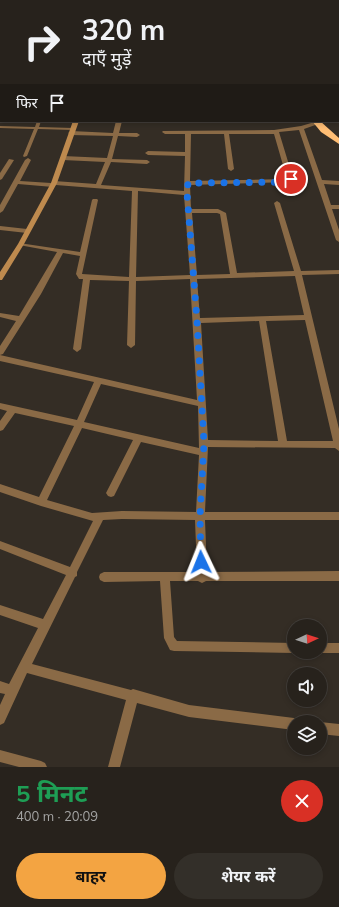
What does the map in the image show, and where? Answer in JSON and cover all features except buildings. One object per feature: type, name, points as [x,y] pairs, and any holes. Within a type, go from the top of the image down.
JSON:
[{"type":"highway","points":[[319,122],[339,136]]},
{"type":"highway","points":[[319,122],[330,137],[339,142]]},
{"type":"street","points":[[0,278],[21,244],[54,184],[76,122]]},
{"type":"street","points":[[98,186],[109,160],[119,122]]},
{"type":"street","points":[[301,122],[308,126]]},
{"type":"street","points":[[165,132],[276,132],[277,130],[301,128],[319,122]]},
{"type":"street","points":[[301,128],[339,240]]},
{"type":"street","points":[[72,131],[136,135]]},
{"type":"street","points":[[188,132],[187,193],[197,321],[204,443],[200,516],[202,578]]},
{"type":"street","points":[[226,132],[231,169]]},
{"type":"street","points":[[188,183],[290,181],[276,132]]},
{"type":"street","points":[[148,153],[188,154]]},
{"type":"street","points":[[0,211],[16,182],[26,158]]},
{"type":"street","points":[[63,158],[148,162]]},
{"type":"street","points":[[0,178],[11,160]]},
{"type":"street","points":[[16,182],[98,186],[187,193]]},
{"type":"street","points":[[320,182],[339,183]]},
{"type":"street","points":[[130,345],[134,279],[135,190]]},
{"type":"street","points":[[95,200],[79,275],[87,278],[134,279],[339,272]]},
{"type":"street","points":[[204,443],[339,446],[298,273],[277,203]]},
{"type":"street","points":[[328,207],[339,207]]},
{"type":"street","points":[[189,211],[218,211],[223,213],[234,276]]},
{"type":"street","points":[[0,228],[27,231]]},
{"type":"street","points":[[21,244],[84,255]]},
{"type":"street","points":[[0,352],[61,252]]},
{"type":"street","points":[[77,349],[87,278]]},
{"type":"street","points":[[0,315],[21,319]]},
{"type":"street","points":[[197,321],[308,317]]},
{"type":"street","points":[[262,319],[283,445]]},
{"type":"street","points":[[0,358],[201,404]]},
{"type":"street","points":[[42,502],[79,425],[98,380]]},
{"type":"street","points":[[0,406],[12,410],[204,453]]},
{"type":"street","points":[[0,428],[12,410]]},
{"type":"street","points":[[112,493],[138,439]]},
{"type":"street","points":[[0,488],[86,516],[339,516]]},
{"type":"street","points":[[0,719],[12,691],[100,517]]},
{"type":"street","points":[[0,545],[73,573]]},
{"type":"street","points":[[104,577],[202,578],[339,576]]},
{"type":"street","points":[[165,577],[169,638],[174,646],[287,648]]},
{"type":"street","points":[[0,610],[46,625]]},
{"type":"street","points":[[327,648],[339,648]]},
{"type":"street","points":[[24,667],[189,711],[287,723]]},
{"type":"street","points":[[0,687],[12,691]]},
{"type":"street","points":[[114,767],[133,696]]},
{"type":"street","points":[[327,729],[339,730]]},
{"type":"street","points":[[0,756],[41,767]]},
{"type":"lane","points":[[26,158],[39,122]]},
{"type":"lane","points":[[0,127],[72,131]]},
{"type":"route","points":[[201,562],[200,516],[204,443],[197,321],[187,193],[188,183],[287,182],[291,179]]}]
